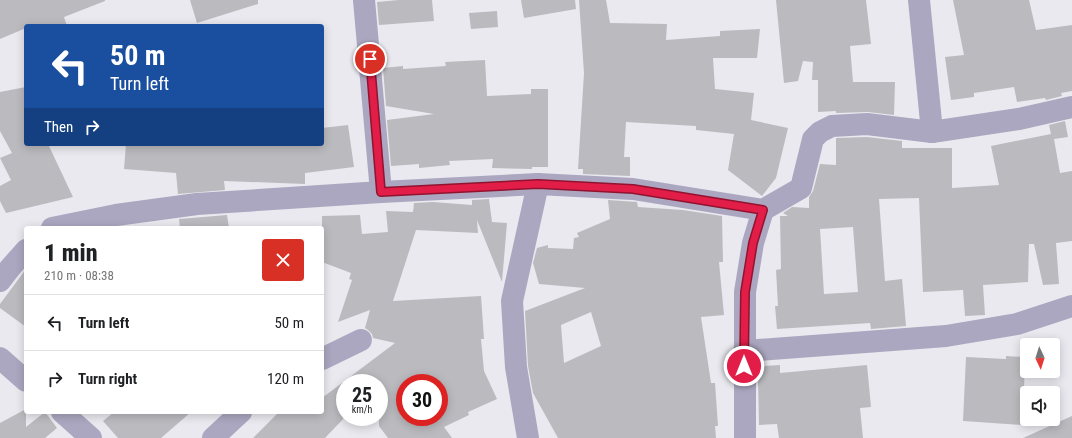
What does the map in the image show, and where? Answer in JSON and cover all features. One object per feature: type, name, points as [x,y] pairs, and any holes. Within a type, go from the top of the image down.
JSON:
[{"type":"street","points":[[364,0],[381,192]]},
{"type":"street","points":[[919,0],[932,132]]},
{"type":"street","points":[[62,226],[116,215],[197,204],[381,192],[538,184],[633,189],[763,210],[801,188],[813,139],[820,132],[832,126],[867,124],[932,132],[1020,119],[1072,107]]},
{"type":"street","points":[[528,438],[516,367],[512,301],[538,184]]},
{"type":"street","points":[[745,438],[745,292],[753,243],[763,210]]},
{"type":"street","points":[[0,281],[24,252]]},
{"type":"street","points":[[744,351],[946,336],[1017,324],[1072,306]]},
{"type":"street","points":[[324,358],[361,340]]},
{"type":"street","points":[[0,358],[24,379]]},
{"type":"street","points":[[64,414],[91,438]]},
{"type":"street","points":[[213,438],[238,414]]},
{"type":"building","points":[[0,0],[105,0],[64,17],[66,24],[24,24],[24,29],[0,39]]},
{"type":"building","points":[[190,0],[258,0],[258,4],[197,23]]},
{"type":"building","points":[[432,0],[434,21],[379,25],[377,2]]},
{"type":"building","points":[[521,0],[575,0],[576,9],[524,18]]},
{"type":"building","points":[[579,0],[606,0],[610,23],[667,24],[666,40],[720,36],[720,31],[760,29],[757,58],[713,58],[715,89],[754,93],[751,120],[788,128],[776,178],[762,196],[728,170],[734,134],[696,130],[696,126],[626,122],[624,157],[630,157],[630,176],[583,174],[583,169],[578,169],[584,73]]},
{"type":"building","points":[[776,0],[866,0],[871,44],[850,46],[853,82],[895,82],[894,115],[868,112],[818,112],[818,80],[812,80],[813,62],[803,61],[798,81],[784,83]]},
{"type":"building","points":[[953,0],[1029,0],[1036,30],[1072,25],[1072,91],[1061,93],[1062,96],[1046,100],[1045,98],[1017,102],[1014,87],[974,93],[974,97],[951,100],[945,57],[964,55]]},
{"type":"building","points":[[497,11],[498,27],[471,29],[469,13]]},
{"type":"building","points":[[485,60],[487,96],[531,94],[531,89],[548,89],[548,167],[532,167],[532,169],[492,168],[493,159],[449,161],[450,165],[419,168],[419,164],[391,166],[387,120],[434,114],[386,106],[383,68],[403,66],[403,69],[446,66],[445,62]]},
{"type":"building","points":[[24,87],[24,146],[49,146],[73,197],[6,213],[0,201],[0,186],[11,180],[0,158],[12,153],[0,131],[0,92]]},
{"type":"building","points":[[1065,121],[1068,137],[1054,139],[1060,173],[1072,171],[1072,241],[1056,243],[1059,284],[1043,285],[1034,244],[1029,244],[1028,282],[983,285],[985,315],[965,316],[963,290],[923,292],[919,198],[879,199],[885,281],[902,279],[906,326],[871,329],[870,323],[777,329],[775,306],[778,306],[776,270],[781,269],[780,216],[788,216],[783,213],[792,207],[809,208],[809,197],[813,191],[820,164],[836,165],[836,138],[867,137],[902,141],[902,148],[952,148],[952,188],[999,185],[991,146],[1051,134],[1049,125]],"holes":[[[853,227],[858,292],[824,294],[820,229]]]},
{"type":"building","points":[[348,125],[354,167],[305,173],[305,184],[224,181],[225,190],[178,194],[176,173],[124,169],[126,146],[324,146],[324,128]]},
{"type":"building","points":[[489,199],[492,222],[507,223],[502,282],[477,220],[478,233],[416,230],[393,301],[481,296],[484,339],[481,339],[484,371],[497,399],[468,412],[469,415],[448,425],[448,374],[396,374],[396,426],[446,426],[444,427],[452,438],[388,438],[379,426],[388,426],[388,374],[354,374],[395,343],[373,338],[372,334],[365,328],[370,310],[338,322],[352,280],[349,279],[351,273],[324,263],[324,226],[322,226],[322,216],[360,215],[362,234],[388,232],[386,211],[413,212],[414,203],[433,202],[472,205],[472,200]]},
{"type":"building","points":[[608,200],[637,202],[638,207],[683,210],[722,216],[723,262],[719,262],[724,315],[701,317],[711,383],[715,383],[718,426],[715,426],[716,438],[558,438],[533,393],[528,366],[525,311],[585,288],[539,284],[533,263],[537,248],[548,245],[548,248],[573,249],[574,238],[579,237],[577,233],[610,219]],"holes":[[[591,312],[601,346],[564,363],[561,325]]]},
{"type":"building","points":[[227,215],[229,226],[180,226],[179,219]]},
{"type":"building","points":[[24,272],[24,326],[0,308],[0,304]]},
{"type":"building","points":[[1006,356],[1020,357],[1020,378],[1024,378],[1024,386],[1020,386],[1020,425],[963,421],[966,357],[1006,359]]},
{"type":"building","points":[[780,365],[780,373],[867,365],[871,407],[860,408],[863,438],[779,438],[777,424],[759,425],[758,377],[760,376],[760,372],[764,370],[764,366]]},
{"type":"building","points":[[336,387],[336,426],[325,438],[253,438],[277,414],[324,414],[324,396]]},
{"type":"building","points":[[24,410],[24,414],[26,414],[26,427],[42,414],[46,414],[57,428],[45,438],[0,438],[0,423]]},
{"type":"building","points":[[112,414],[189,414],[161,438],[118,438],[103,421]]},
{"type":"building","points":[[1072,416],[1072,438],[1023,438],[1050,426],[1060,426],[1060,421]]},
{"type":"route","points":[[370,59],[381,192],[538,184],[633,189],[763,210],[753,243],[745,292],[744,366]]}]
